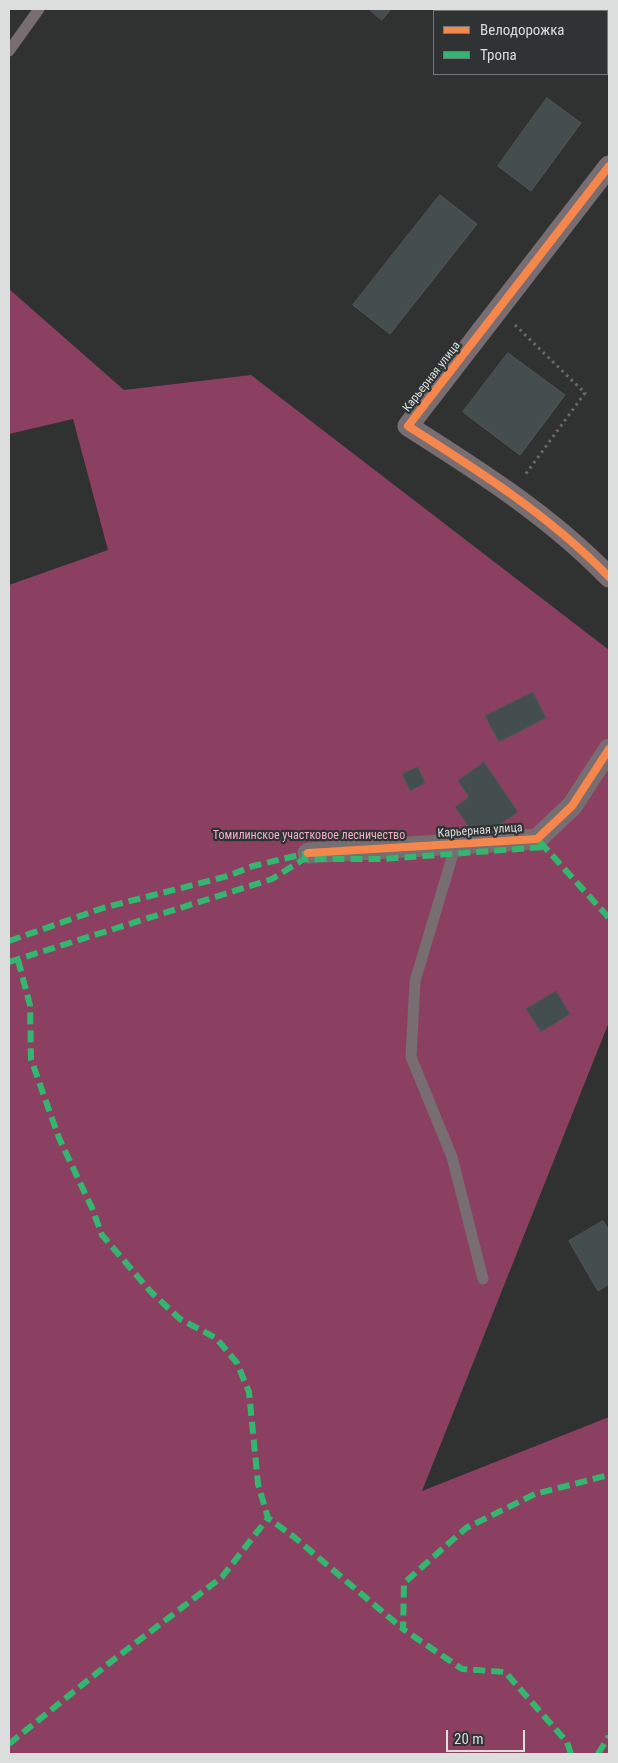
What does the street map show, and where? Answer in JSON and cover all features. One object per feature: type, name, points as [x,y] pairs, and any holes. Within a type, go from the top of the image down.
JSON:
[{"type":"street","name":"Карьерная улица","points":[[609,166],[408,426],[481,471],[537,511],[609,577]]},
{"type":"street","name":"Карьерная улица","points":[[308,853],[537,839],[572,806],[609,749]]},
{"type":"lane","points":[[9,51],[39,9]]},
{"type":"lane","points":[[456,844],[415,982],[411,1057],[452,1157],[484,1279]]},
{"type":"path","points":[[499,309],[585,393],[512,493]]},
{"type":"green space","name":"Томилинское участковое лесничество","points":[[9,289],[124,390],[251,375],[609,650],[609,1022],[422,1491],[609,1417],[609,1754],[9,1754],[9,585],[108,550],[73,419],[9,434]]},
{"type":"building","points":[[369,9],[391,9],[382,20]]},
{"type":"building","points":[[524,9],[569,9],[568,10]]},
{"type":"building","points":[[547,98],[581,123],[531,191],[498,166]]},
{"type":"building","points":[[440,195],[477,224],[390,334],[353,305]]},
{"type":"building","points":[[508,353],[565,395],[520,455],[463,412]]},
{"type":"building","points":[[533,692],[546,718],[499,742],[485,716]]},
{"type":"building","points":[[484,762],[518,812],[478,840],[455,807],[469,797],[458,781]]},
{"type":"building","points":[[418,767],[425,783],[410,791],[402,774]]},
{"type":"building","points":[[556,991],[570,1014],[541,1032],[526,1009]]},
{"type":"building","points":[[603,1221],[609,1230],[609,1284],[598,1291],[569,1241]]},
{"type":"marked path","points":[[540,842],[609,918]]},
{"type":"marked path","points":[[9,962],[272,879],[304,859],[383,859],[545,847]]},
{"type":"marked path","points":[[9,941],[103,908],[228,876],[253,866],[308,853]]},
{"type":"marked path","points":[[18,960],[30,1005],[31,1059],[59,1138],[92,1208],[102,1235],[151,1292],[180,1319],[216,1338],[237,1363],[249,1392],[258,1484],[268,1518],[294,1537],[403,1629]]},
{"type":"marked path","points":[[571,1754],[567,1742],[505,1672],[462,1669],[403,1629],[404,1583],[466,1528],[535,1494],[609,1475]]},
{"type":"marked path","points":[[9,1744],[108,1664],[222,1577],[268,1518]]},
{"type":"marked path","points":[[598,1754],[609,1736]]},
{"type":"cycle path","points":[[609,166],[408,426],[487,477],[538,514],[563,534],[609,577]]},
{"type":"cycle path","points":[[308,853],[537,839],[572,806],[609,749]]}]
